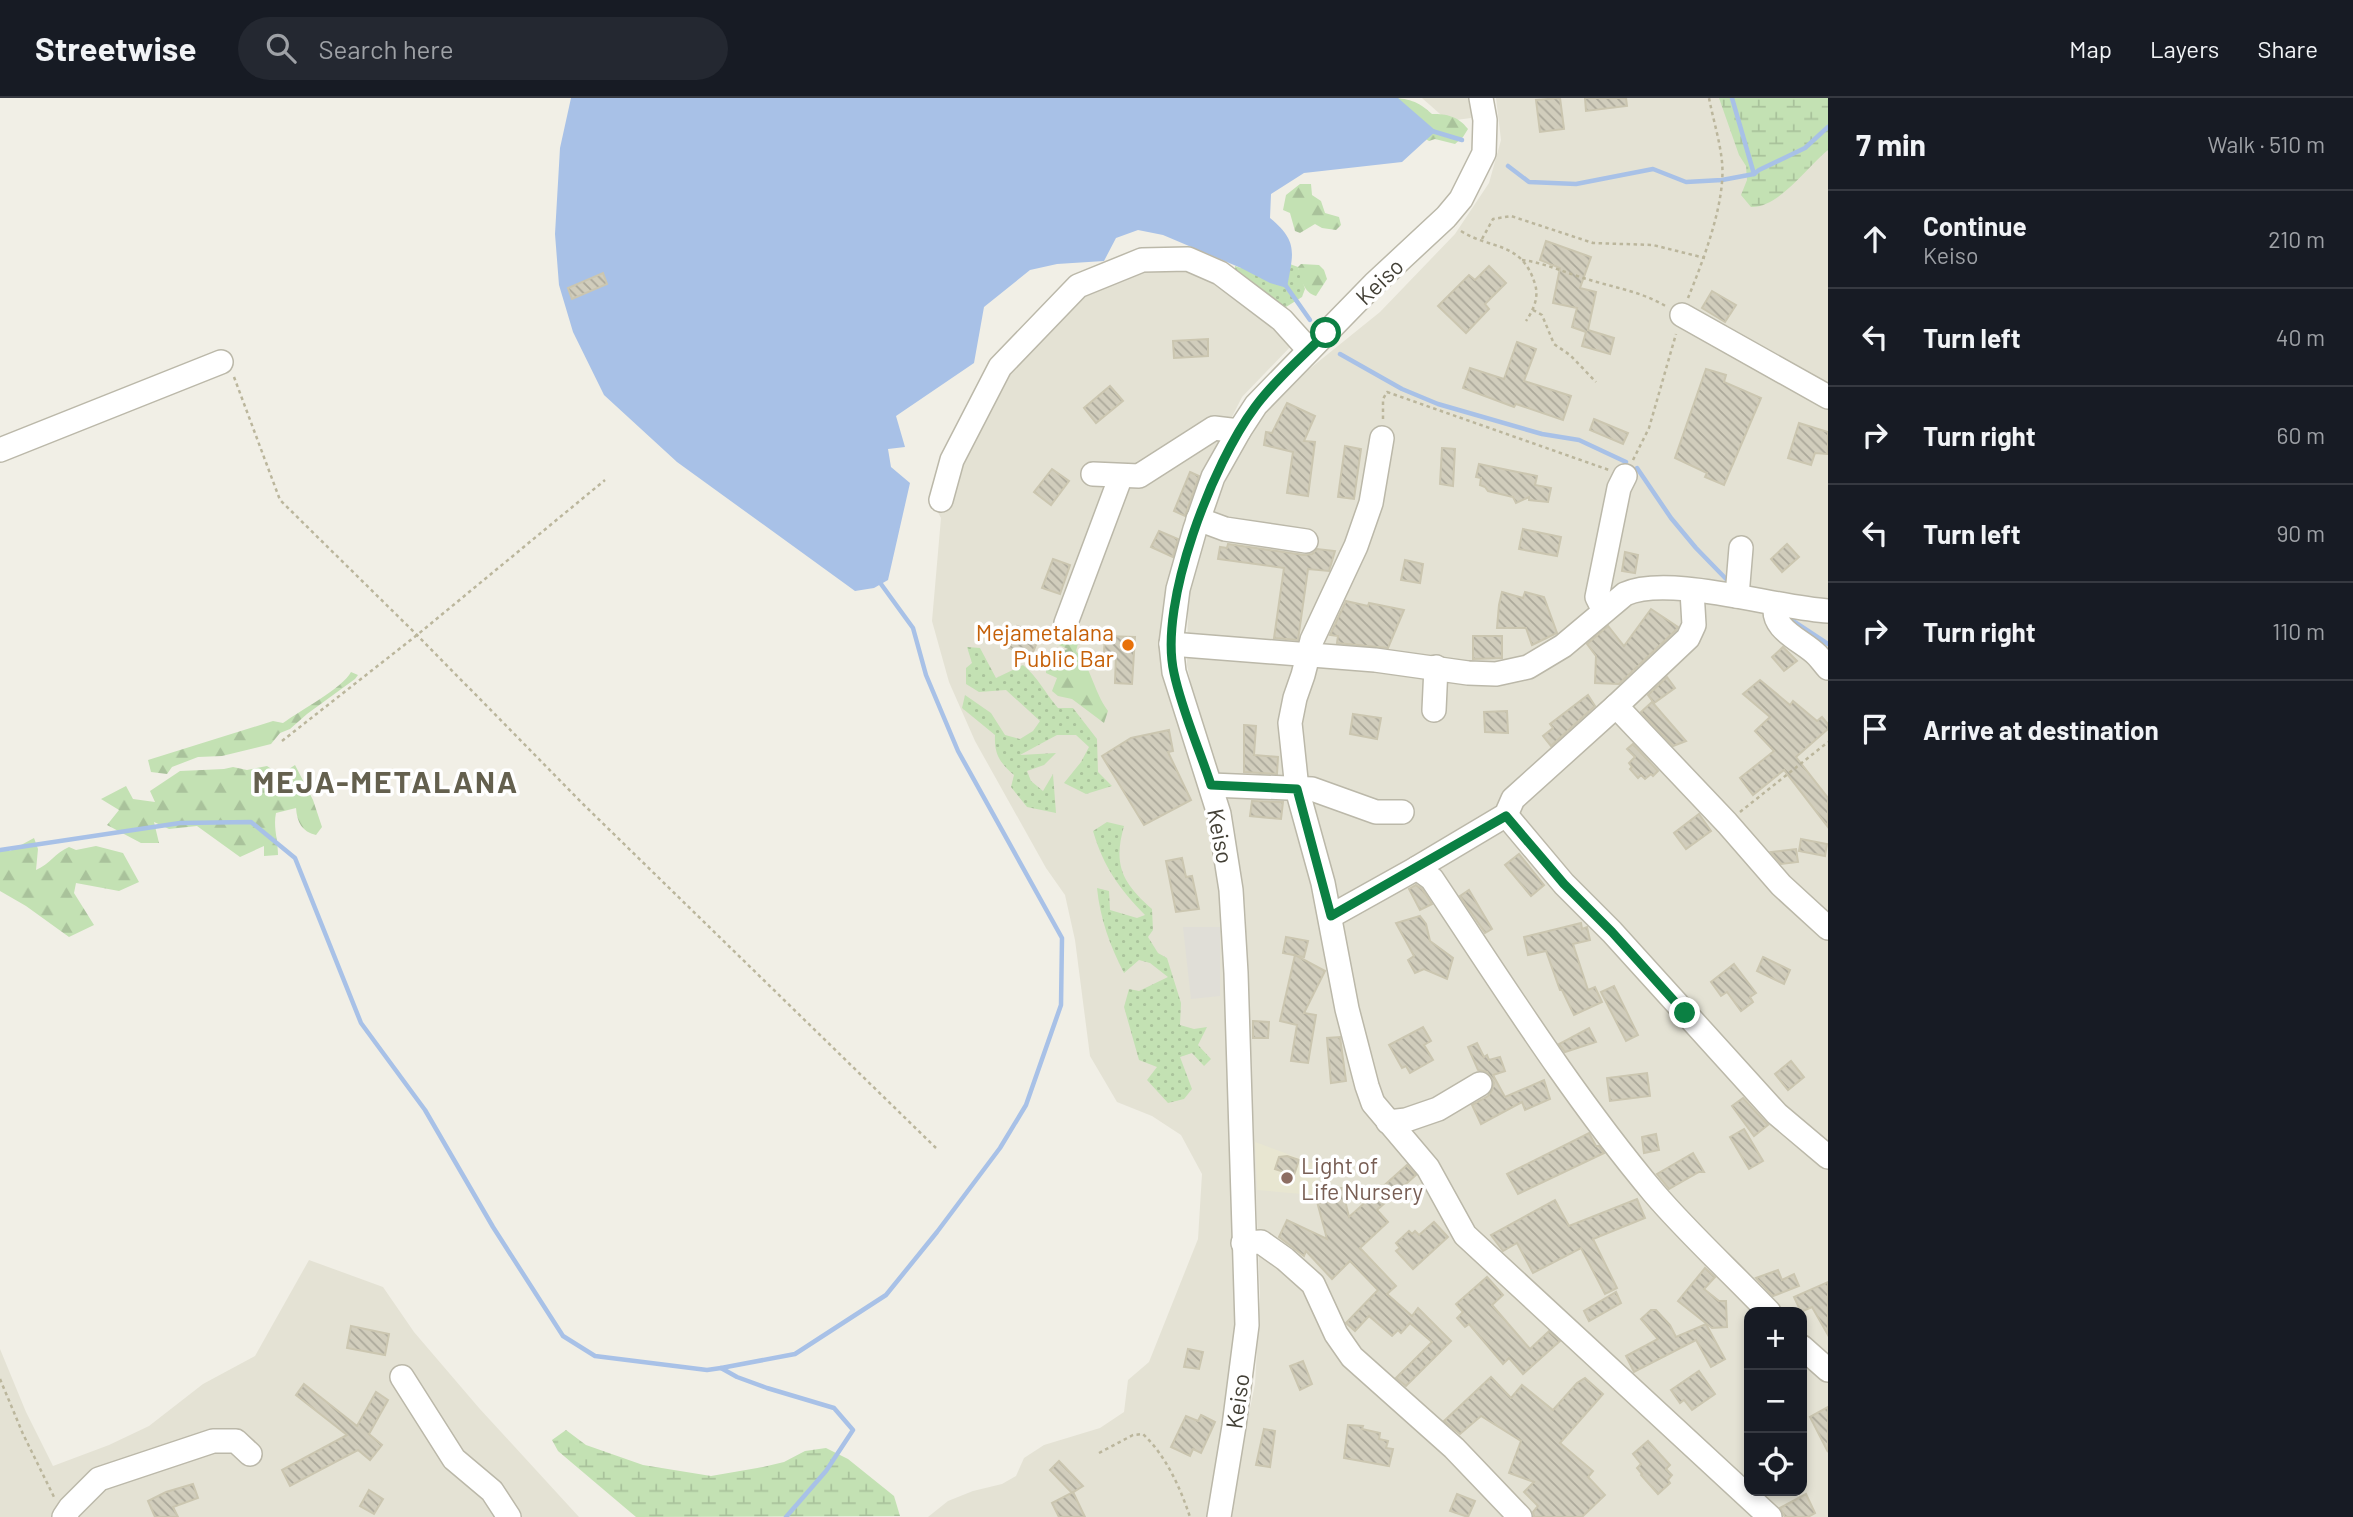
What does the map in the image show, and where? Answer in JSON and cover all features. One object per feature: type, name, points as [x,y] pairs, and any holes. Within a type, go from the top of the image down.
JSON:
[{"type":"street","name":"Keiso","points":[[1219,1517],[1247,1325],[1236,973],[1231,890],[1219,814],[1174,672],[1171,644],[1178,589],[1213,477],[1238,430],[1256,405],[1461,199],[1484,153],[1485,120],[1481,98]]},
{"type":"street","points":[[941,500],[953,460],[1000,367],[1078,286],[1142,260],[1188,259],[1220,273],[1282,320],[1309,350]]},
{"type":"street","points":[[1682,315],[1828,397]]},
{"type":"street","points":[[0,450],[221,362]]},
{"type":"street","points":[[1093,474],[1139,476],[1214,428],[1238,430]]},
{"type":"street","points":[[1382,438],[1371,503],[1356,546],[1312,640],[1294,698],[1290,723],[1297,789],[1331,916],[1347,1009],[1373,1103],[1428,1168],[1465,1235],[1770,1517]]},
{"type":"street","points":[[1604,611],[1597,597],[1619,488],[1625,475]]},
{"type":"street","points":[[1066,622],[1121,476]]},
{"type":"street","points":[[1198,519],[1224,529],[1306,541]]},
{"type":"street","points":[[1737,596],[1741,548]]},
{"type":"street","points":[[1171,644],[1496,674],[1528,667],[1563,646],[1625,594],[1637,589],[1659,587],[1828,611]]},
{"type":"street","points":[[1331,916],[1506,816],[1513,799],[1688,638],[1694,625],[1692,591]]},
{"type":"street","points":[[1776,604],[1774,611],[1781,627],[1816,654],[1828,668]]},
{"type":"street","points":[[1434,710],[1436,667]]},
{"type":"street","points":[[1616,706],[1727,823],[1781,885],[1828,928]]},
{"type":"street","points":[[1211,785],[1312,789],[1376,812],[1402,812]]},
{"type":"street","points":[[1506,816],[1564,884],[1612,932],[1777,1114],[1828,1157]]},
{"type":"street","points":[[1417,868],[1432,878],[1562,1074],[1655,1194],[1764,1307]]},
{"type":"street","points":[[1388,1122],[1406,1120],[1438,1109],[1480,1084]]},
{"type":"street","points":[[1243,1243],[1261,1242],[1313,1284],[1336,1334],[1352,1357],[1454,1448],[1520,1517]]},
{"type":"street","points":[[1807,1351],[1828,1370]]},
{"type":"street","points":[[402,1377],[454,1459],[492,1491],[509,1517]]},
{"type":"street","points":[[65,1516],[99,1479],[155,1459],[213,1441],[236,1441],[250,1454]]},
{"type":"path","points":[[1382,438],[1383,399],[1387,392],[1625,475],[1649,428],[1682,315],[1704,258],[1717,206],[1722,162],[1709,98]]},
{"type":"path","points":[[1482,239],[1493,219],[1511,216],[1593,243],[1653,245],[1704,258]]},
{"type":"path","points":[[1446,217],[1463,233],[1519,255],[1531,272],[1537,291],[1534,310],[1526,321]]},
{"type":"path","points":[[1522,260],[1635,292],[1682,315]]},
{"type":"path","points":[[1534,310],[1542,315],[1553,344],[1570,355],[1596,382]]},
{"type":"path","points":[[221,362],[233,374],[280,500],[584,805],[936,1147]]},
{"type":"path","points":[[282,741],[417,635],[605,480]]},
{"type":"path","points":[[1727,823],[1828,742]]},
{"type":"path","points":[[0,1379],[47,1485],[65,1516]]},
{"type":"path","points":[[1099,1453],[1133,1435],[1143,1434],[1158,1448],[1190,1517]]},
{"type":"shaded area","points":[[1422,98],[1474,98],[1471,118],[1448,121]]},
{"type":"shaded area","points":[[1496,98],[1828,98],[1828,1517],[1232,1517],[1236,1475],[1255,1384],[1260,1297],[1245,905],[1233,829],[1197,712],[1187,665],[1188,597],[1209,519],[1241,446],[1266,404],[1380,312],[1455,234],[1489,183],[1501,140]]},
{"type":"shaded area","points":[[1154,247],[1219,264],[1292,345],[1242,397],[1222,437],[1168,591],[1222,874],[1236,1328],[1209,1517],[928,1517],[948,1501],[1002,1484],[1016,1476],[1024,1458],[1044,1445],[1100,1428],[1124,1412],[1128,1380],[1149,1362],[1198,1239],[1202,1174],[1181,1135],[1152,1116],[1117,1102],[1090,1056],[1075,940],[1065,895],[1046,868],[975,741],[949,682],[932,621],[941,518],[933,503],[945,465],[1074,278]]},
{"type":"shaded area","points":[[1183,927],[1220,927],[1220,996],[1191,999]]},
{"type":"shaded area","name":"Light of Life Nursery","points":[[1255,1142],[1320,1166],[1314,1195],[1257,1190]]},
{"type":"shaded area","points":[[309,1260],[383,1287],[414,1332],[579,1517],[0,1517],[0,1349],[26,1412],[53,1466],[109,1445],[149,1426],[203,1384],[255,1356]]},
{"type":"green space","points":[[1389,98],[1412,101],[1432,114],[1456,119],[1468,129],[1455,144],[1435,139],[1429,141]]},
{"type":"green space","points":[[1719,98],[1828,98],[1828,150],[1782,194],[1772,201],[1751,207],[1741,195],[1747,180],[1746,166],[1739,155]]},
{"type":"green space","points":[[1300,184],[1311,184],[1312,195],[1321,201],[1325,213],[1339,217],[1341,225],[1336,230],[1315,224],[1300,233],[1295,231],[1290,213],[1283,210],[1286,195]]},
{"type":"green space","points":[[1287,263],[1298,267],[1305,289],[1302,297],[1286,307],[1277,306],[1235,272],[1235,266],[1241,268]]},
{"type":"green space","points":[[1301,264],[1319,265],[1324,270],[1327,279],[1316,296],[1308,292],[1303,284],[1298,267]]},
{"type":"green space","points":[[1064,631],[1079,640],[1076,651],[1108,711],[1104,723],[1072,699],[1058,696],[1052,691],[1057,678],[1046,673],[1046,657],[1068,649],[1054,643]]},
{"type":"green space","points":[[967,647],[980,648],[996,678],[1023,665],[1058,708],[1073,708],[1097,739],[1098,772],[1112,786],[1086,794],[1064,783],[1089,747],[1076,735],[1057,735],[1020,755],[1056,753],[1044,765],[1027,771],[1031,781],[1043,791],[1053,774],[1056,813],[1027,807],[1011,787],[1014,775],[999,758],[995,735],[962,708],[965,695],[991,713],[1005,735],[1020,739],[1033,731],[1040,721],[1006,690],[979,692],[966,684],[966,668],[972,663]]},
{"type":"green space","points":[[351,672],[358,675],[355,679],[290,729],[280,733],[271,744],[222,756],[198,757],[172,767],[167,774],[151,772],[148,760],[273,721],[283,723],[330,692]]},
{"type":"green space","points":[[295,765],[313,800],[322,827],[316,835],[304,829],[299,822],[296,808],[276,813],[278,855],[264,856],[264,846],[240,857],[197,826],[169,829],[154,822],[159,843],[141,843],[107,825],[119,810],[101,799],[126,786],[133,799],[155,802],[150,791],[180,771],[233,767],[247,770],[267,766],[286,775]]},
{"type":"green space","points":[[1107,822],[1124,826],[1120,863],[1133,891],[1152,909],[1153,930],[1148,937],[1158,953],[1167,958],[1181,1003],[1180,1025],[1194,1029],[1207,1027],[1198,1045],[1211,1059],[1204,1066],[1192,1053],[1180,1057],[1192,1089],[1184,1099],[1168,1103],[1147,1080],[1157,1067],[1139,1060],[1124,1007],[1129,989],[1139,991],[1168,977],[1150,963],[1139,960],[1124,973],[1110,942],[1097,888],[1109,891],[1110,910],[1137,918],[1145,915],[1127,896],[1102,856],[1093,831]]},
{"type":"green space","points":[[34,838],[38,849],[36,870],[69,847],[76,850],[96,846],[123,853],[139,882],[119,891],[76,883],[74,893],[94,925],[69,937],[0,891],[0,850],[10,851]]},
{"type":"green space","points":[[566,1430],[586,1445],[643,1465],[711,1476],[784,1462],[805,1451],[826,1448],[848,1459],[894,1496],[900,1516],[636,1517],[558,1451],[552,1440]]},
{"type":"water","points":[[571,98],[1398,98],[1436,131],[1402,162],[1304,173],[1271,194],[1270,218],[1286,234],[1292,249],[1287,288],[1163,235],[1138,230],[1116,238],[1104,261],[1057,264],[1030,270],[984,307],[974,363],[896,416],[905,447],[888,449],[891,467],[910,483],[888,580],[874,588],[855,591],[677,462],[604,395],[573,332],[559,285],[555,234],[560,148]]},
{"type":"building","points":[[1560,98],[1564,129],[1540,132],[1536,100]]},
{"type":"building","points":[[1585,98],[1626,98],[1627,106],[1586,111]]},
{"type":"building","points":[[1546,241],[1591,257],[1580,288],[1596,292],[1588,330],[1614,338],[1610,354],[1582,346],[1586,332],[1572,327],[1577,308],[1553,303],[1560,268],[1540,260]]},
{"type":"building","points":[[1489,266],[1506,283],[1485,304],[1489,309],[1466,333],[1438,306],[1469,275],[1475,280]]},
{"type":"building","points":[[603,273],[607,284],[572,299],[568,288]]},
{"type":"building","points":[[1712,291],[1736,305],[1725,322],[1702,308]]},
{"type":"building","points":[[1208,339],[1208,356],[1174,358],[1173,341]]},
{"type":"building","points":[[1517,342],[1536,349],[1524,381],[1571,396],[1563,420],[1516,404],[1514,407],[1463,388],[1470,368],[1504,379]]},
{"type":"building","points":[[1706,369],[1726,375],[1724,382],[1761,398],[1724,485],[1705,477],[1707,473],[1675,458]]},
{"type":"building","points":[[1110,386],[1123,401],[1096,423],[1084,408]]},
{"type":"building","points":[[1287,403],[1315,416],[1304,441],[1315,442],[1308,496],[1287,493],[1293,452],[1264,445],[1266,432],[1272,433]]},
{"type":"building","points":[[1594,419],[1628,433],[1623,444],[1590,430]]},
{"type":"building","points":[[1799,423],[1828,432],[1828,454],[1815,453],[1811,465],[1788,458]]},
{"type":"building","points":[[1345,446],[1361,449],[1354,499],[1338,497]]},
{"type":"building","points":[[1442,448],[1455,449],[1453,486],[1440,484]]},
{"type":"building","points":[[1479,464],[1537,476],[1535,485],[1551,488],[1548,502],[1529,500],[1529,497],[1516,503],[1513,497],[1488,491],[1480,485],[1481,478],[1476,477]]},
{"type":"building","points":[[1052,469],[1069,481],[1051,505],[1034,492]]},
{"type":"building","points":[[1190,472],[1199,476],[1185,516],[1174,511]]},
{"type":"building","points":[[1523,529],[1561,537],[1557,556],[1519,549]]},
{"type":"building","points":[[1159,531],[1178,539],[1173,557],[1151,547]]},
{"type":"building","points":[[1228,544],[1304,555],[1312,554],[1317,549],[1335,551],[1329,571],[1308,569],[1298,640],[1274,638],[1284,568],[1218,559],[1220,547],[1227,548]]},
{"type":"building","points":[[1787,544],[1799,557],[1782,572],[1771,559]]},
{"type":"building","points":[[1625,552],[1638,555],[1635,573],[1622,571]]},
{"type":"building","points":[[1053,559],[1070,565],[1060,594],[1042,588]]},
{"type":"building","points":[[1405,560],[1423,564],[1420,583],[1401,580]]},
{"type":"building","points":[[1502,592],[1523,598],[1525,592],[1544,597],[1557,633],[1532,645],[1526,628],[1497,628]]},
{"type":"building","points":[[1346,601],[1404,610],[1388,648],[1337,643],[1338,636],[1330,635]]},
{"type":"building","points":[[1651,609],[1678,627],[1676,630],[1619,684],[1595,683],[1596,656],[1587,644],[1608,626],[1624,646]]},
{"type":"building","points":[[1017,626],[1040,635],[1031,657],[1009,648]]},
{"type":"building","points":[[1105,636],[1135,637],[1132,684],[1115,683],[1116,654],[1104,653]]},
{"type":"building","points":[[1473,636],[1502,636],[1502,658],[1473,659]]},
{"type":"building","points":[[1783,647],[1797,661],[1784,671],[1772,657]]},
{"type":"building","points":[[1667,677],[1675,688],[1654,703],[1648,695]]},
{"type":"building","points":[[1760,680],[1790,705],[1793,701],[1817,721],[1822,717],[1828,724],[1828,729],[1796,757],[1828,798],[1828,827],[1784,770],[1753,795],[1740,778],[1774,751],[1755,731],[1770,717],[1743,694]]},
{"type":"building","points":[[1588,695],[1595,706],[1551,746],[1543,736],[1553,728],[1550,724]]},
{"type":"building","points":[[1652,702],[1686,741],[1673,746],[1641,712]]},
{"type":"building","points":[[1507,711],[1508,733],[1485,732],[1484,712]]},
{"type":"building","points":[[1353,714],[1381,718],[1377,739],[1350,734]]},
{"type":"building","points":[[1244,725],[1256,726],[1254,755],[1278,757],[1277,774],[1244,772]]},
{"type":"building","points":[[1169,730],[1173,751],[1168,752],[1191,800],[1144,825],[1102,756],[1131,738]]},
{"type":"building","points":[[1633,744],[1658,771],[1653,776],[1651,774],[1645,779],[1641,775],[1638,778],[1630,769],[1632,767],[1629,763],[1635,757],[1627,749]]},
{"type":"building","points":[[1252,801],[1283,802],[1281,819],[1250,816]]},
{"type":"building","points":[[1699,814],[1711,831],[1686,849],[1674,833]]},
{"type":"building","points":[[1801,839],[1827,844],[1825,856],[1799,851]]},
{"type":"building","points":[[1796,849],[1798,862],[1781,864],[1771,852]]},
{"type":"building","points":[[1519,854],[1544,885],[1531,896],[1505,865]]},
{"type":"building","points":[[1182,858],[1186,877],[1192,876],[1199,909],[1176,912],[1166,861]]},
{"type":"building","points":[[1416,885],[1432,904],[1420,910],[1409,889]]},
{"type":"building","points":[[1469,890],[1492,929],[1485,933],[1460,896]]},
{"type":"building","points":[[1420,916],[1426,924],[1430,941],[1453,958],[1447,979],[1424,969],[1415,973],[1408,960],[1414,956],[1396,923]]},
{"type":"building","points":[[1581,923],[1582,929],[1587,927],[1590,940],[1573,944],[1588,990],[1595,987],[1602,1002],[1574,1015],[1560,990],[1546,951],[1528,955],[1524,937]]},
{"type":"building","points":[[1286,937],[1308,941],[1304,957],[1283,953]]},
{"type":"building","points":[[1295,955],[1325,971],[1304,1013],[1316,1015],[1308,1063],[1291,1061],[1297,1025],[1280,1021]]},
{"type":"building","points":[[1763,957],[1790,970],[1784,984],[1757,971]]},
{"type":"building","points":[[1734,964],[1756,993],[1750,997],[1753,1002],[1741,1011],[1727,992],[1721,996],[1711,982]]},
{"type":"building","points":[[1614,986],[1638,1035],[1626,1041],[1601,992]]},
{"type":"building","points":[[1253,1021],[1269,1022],[1268,1038],[1253,1038]]},
{"type":"building","points":[[1423,1027],[1431,1041],[1424,1045],[1433,1060],[1410,1073],[1406,1066],[1402,1068],[1389,1045]]},
{"type":"building","points":[[1589,1028],[1596,1042],[1565,1052],[1559,1044]]},
{"type":"building","points":[[1340,1037],[1346,1081],[1331,1083],[1327,1038]]},
{"type":"building","points":[[1477,1043],[1484,1057],[1487,1055],[1489,1060],[1500,1057],[1505,1071],[1493,1075],[1505,1097],[1544,1080],[1550,1099],[1525,1110],[1522,1102],[1481,1124],[1472,1105],[1488,1096],[1494,1083],[1487,1072],[1478,1070],[1468,1047]]},
{"type":"building","points":[[1791,1061],[1804,1077],[1788,1090],[1775,1074]]},
{"type":"building","points":[[1647,1073],[1650,1096],[1610,1101],[1607,1078]]},
{"type":"building","points":[[1743,1098],[1768,1125],[1754,1136],[1732,1106]]},
{"type":"building","points":[[1744,1129],[1763,1161],[1749,1169],[1730,1137]]},
{"type":"building","points":[[1589,1133],[1596,1146],[1604,1153],[1518,1194],[1507,1174]]},
{"type":"building","points":[[1656,1134],[1659,1150],[1644,1153],[1642,1137]]},
{"type":"building","points":[[1693,1153],[1704,1172],[1699,1172],[1669,1189],[1657,1174]]},
{"type":"building","points":[[1287,1156],[1299,1160],[1294,1175],[1275,1169],[1279,1157]]},
{"type":"building","points":[[1407,1165],[1416,1175],[1377,1210],[1388,1222],[1360,1248],[1396,1286],[1387,1294],[1412,1316],[1418,1308],[1451,1341],[1406,1386],[1396,1378],[1432,1342],[1410,1323],[1401,1333],[1398,1330],[1392,1336],[1369,1316],[1355,1331],[1346,1323],[1378,1290],[1350,1261],[1332,1279],[1306,1251],[1304,1256],[1279,1237],[1287,1220],[1327,1239],[1315,1194],[1342,1188],[1349,1217]]},
{"type":"building","points":[[1637,1199],[1645,1218],[1593,1239],[1617,1288],[1605,1294],[1581,1248],[1533,1273],[1517,1243],[1503,1251],[1491,1235],[1555,1200],[1569,1226]]},
{"type":"building","points":[[1434,1222],[1448,1237],[1413,1269],[1396,1251],[1400,1248],[1396,1243],[1409,1231],[1412,1234],[1415,1231],[1419,1235]]},
{"type":"building","points":[[1705,1268],[1715,1277],[1704,1289],[1719,1301],[1726,1301],[1727,1327],[1712,1328],[1678,1301]]},
{"type":"building","points":[[1778,1270],[1782,1280],[1794,1274],[1799,1286],[1773,1296],[1756,1278]]},
{"type":"building","points":[[1487,1277],[1503,1295],[1492,1305],[1530,1349],[1549,1331],[1560,1341],[1523,1374],[1509,1358],[1503,1364],[1469,1324],[1465,1327],[1457,1318],[1463,1312],[1456,1304]]},
{"type":"building","points":[[1828,1282],[1828,1335],[1812,1307],[1807,1309],[1807,1307],[1799,1307],[1794,1297]]},
{"type":"building","points":[[1616,1292],[1621,1303],[1589,1321],[1584,1311]]},
{"type":"building","points":[[1651,1310],[1656,1310],[1670,1325],[1676,1337],[1706,1324],[1725,1359],[1711,1367],[1696,1340],[1634,1372],[1626,1356],[1658,1339],[1641,1319]]},
{"type":"building","points":[[351,1326],[389,1334],[385,1355],[347,1348]]},
{"type":"building","points":[[1188,1349],[1203,1352],[1199,1369],[1184,1367]]},
{"type":"building","points":[[1303,1361],[1312,1384],[1300,1390],[1290,1366]]},
{"type":"building","points":[[1699,1371],[1715,1394],[1692,1410],[1684,1400],[1680,1403],[1671,1390]]},
{"type":"building","points":[[1491,1377],[1511,1398],[1522,1385],[1553,1410],[1577,1383],[1585,1378],[1603,1394],[1560,1443],[1593,1471],[1588,1477],[1605,1495],[1582,1517],[1534,1517],[1533,1512],[1538,1506],[1524,1492],[1534,1482],[1509,1473],[1521,1441],[1481,1416],[1460,1434],[1444,1421]]},
{"type":"building","points":[[304,1384],[357,1426],[376,1392],[388,1400],[369,1434],[382,1445],[370,1460],[358,1450],[290,1486],[282,1470],[347,1435],[296,1395]]},
{"type":"building","points":[[1828,1407],[1828,1452],[1810,1417]]},
{"type":"building","points":[[1201,1415],[1215,1422],[1201,1453],[1193,1449],[1190,1456],[1171,1447],[1186,1416],[1198,1421]]},
{"type":"building","points":[[1348,1425],[1363,1426],[1362,1429],[1380,1433],[1379,1439],[1388,1441],[1386,1448],[1393,1449],[1389,1466],[1344,1458]]},
{"type":"building","points":[[1264,1429],[1275,1431],[1270,1467],[1256,1465]]},
{"type":"building","points":[[1648,1441],[1670,1465],[1666,1469],[1672,1475],[1668,1480],[1670,1483],[1658,1494],[1641,1475],[1637,1468],[1641,1464],[1633,1454]]},
{"type":"building","points":[[1059,1461],[1083,1486],[1072,1493],[1050,1470]]},
{"type":"building","points":[[193,1484],[198,1498],[173,1507],[178,1517],[155,1517],[148,1501]]},
{"type":"building","points":[[369,1490],[383,1499],[374,1514],[360,1506]]},
{"type":"building","points":[[1073,1492],[1085,1517],[1059,1517],[1052,1503]]},
{"type":"building","points":[[1457,1494],[1475,1501],[1468,1517],[1450,1511]]},
{"type":"building","points":[[1807,1496],[1815,1513],[1808,1517],[1785,1517],[1780,1508]]},
{"type":"waterway","points":[[1732,98],[1754,174]]},
{"type":"waterway","points":[[1508,166],[1529,182],[1576,184],[1653,169],[1686,182],[1722,180],[1754,174],[1805,148],[1828,127]]},
{"type":"waterway","points":[[1432,131],[1462,140]]},
{"type":"waterway","points":[[1284,283],[1310,320]]},
{"type":"waterway","points":[[1340,354],[1402,389],[1438,404],[1542,434],[1579,440],[1626,462]]},
{"type":"waterway","points":[[1637,468],[1671,518],[1730,583]]},
{"type":"waterway","points":[[721,1368],[795,1354],[886,1295],[1000,1148],[1026,1105],[1061,1005],[1062,938],[958,751],[926,675],[913,628],[880,579]]},
{"type":"waterway","points":[[1787,617],[1828,644]]},
{"type":"waterway","points":[[0,850],[180,823],[251,822],[295,858],[361,1023],[425,1110],[493,1227],[563,1336],[595,1356],[707,1370],[721,1368],[767,1388],[834,1408],[853,1430],[826,1471],[786,1517]]},
{"type":"place","name":"Mejametalana Public Bar","points":[[1128,645]]},
{"type":"place","name":"Light of Life Nursery","points":[[1287,1178]]},
{"type":"district","name":"MEJA-METALANA","points":[[386,781]]},
{"type":"route","points":[[1326,333],[1256,405],[1238,430],[1213,477],[1178,589],[1171,644],[1174,672],[1211,785],[1297,789],[1331,916],[1506,816],[1564,884],[1612,932],[1685,1013]]}]
